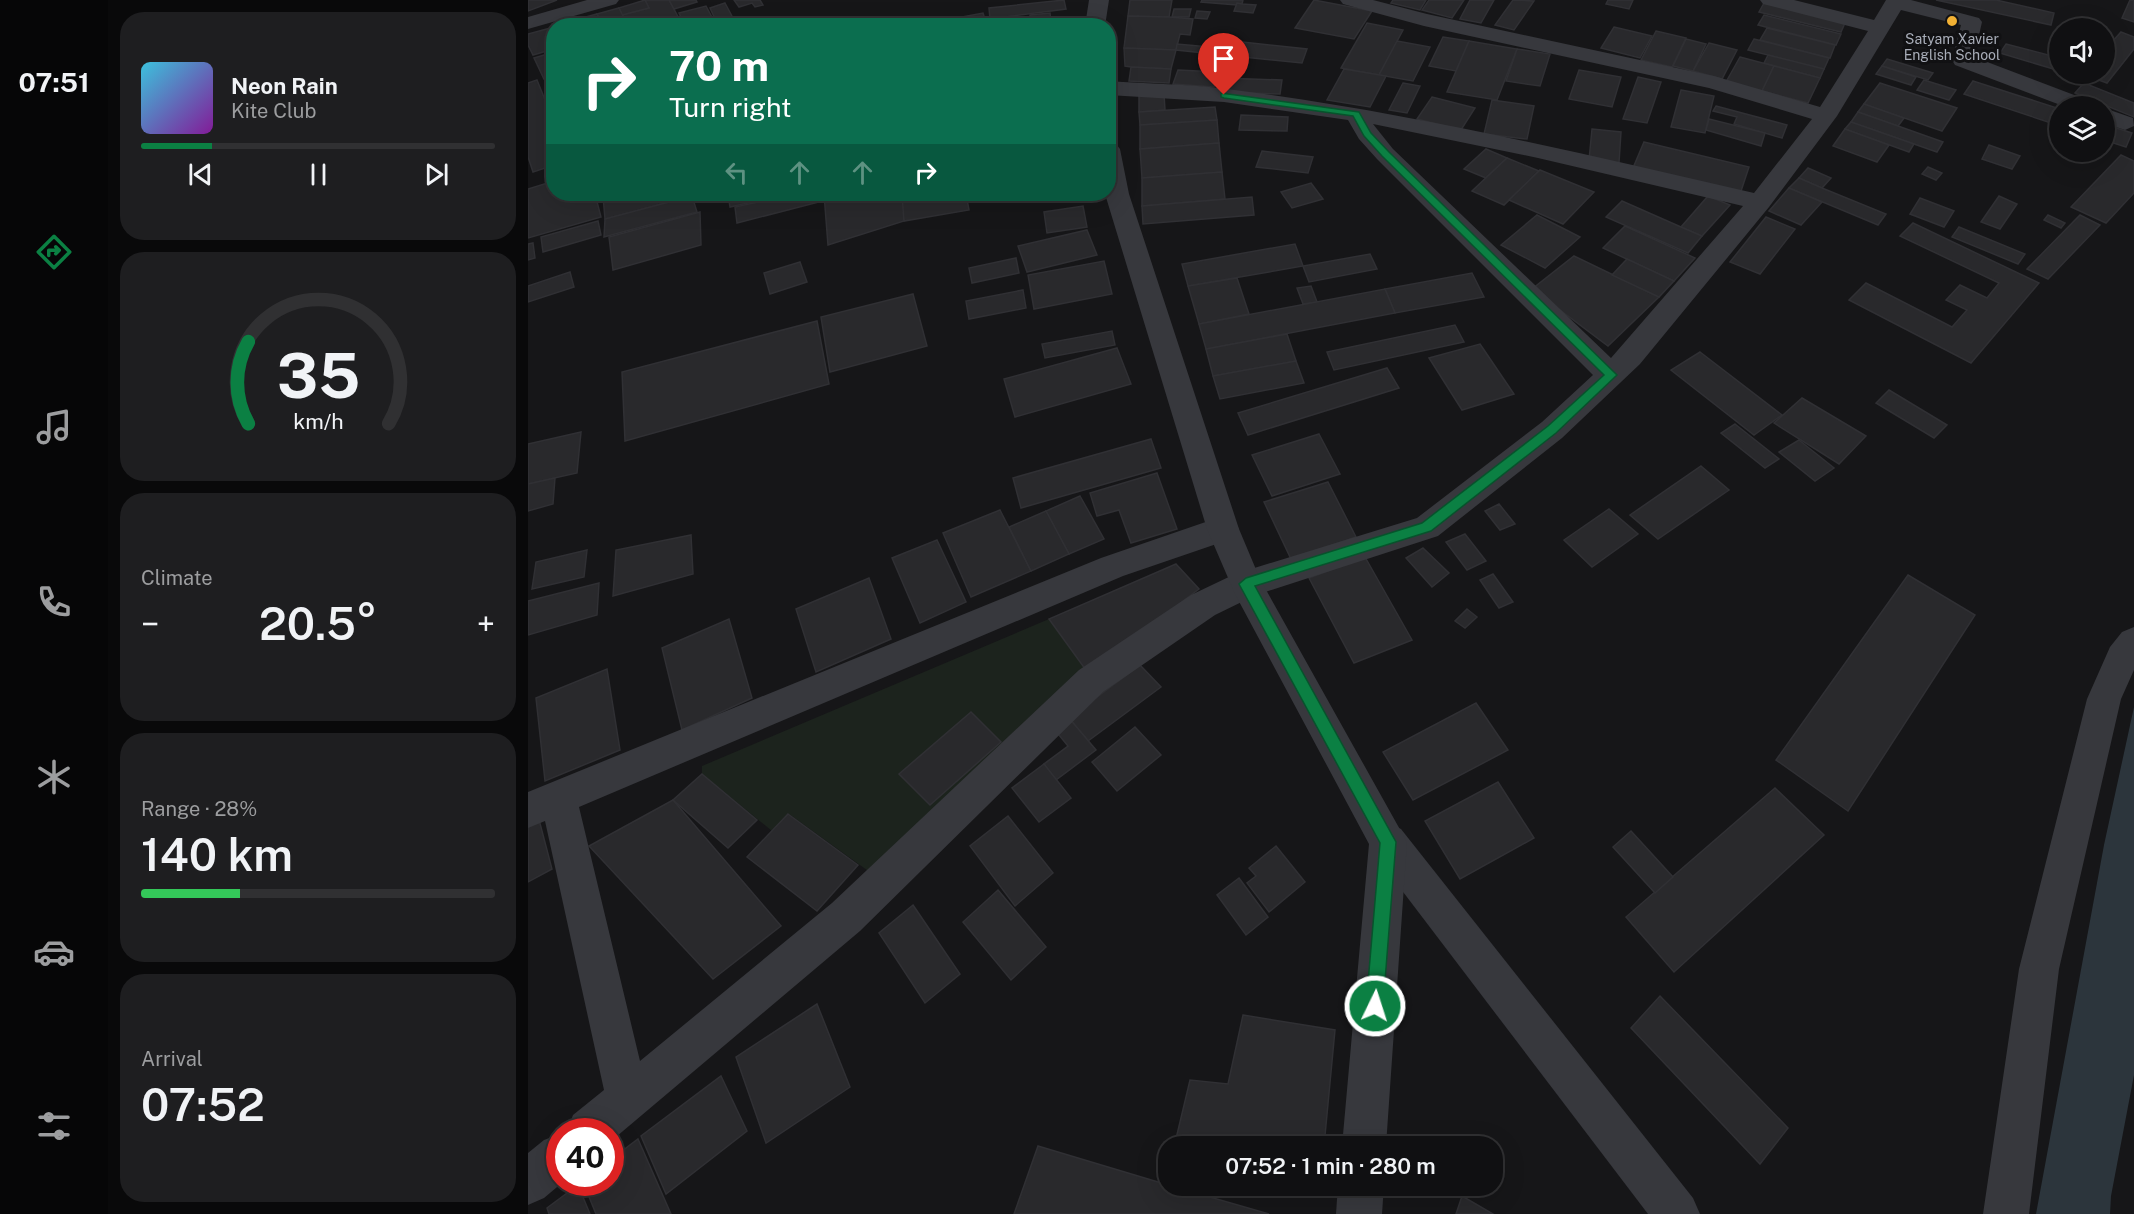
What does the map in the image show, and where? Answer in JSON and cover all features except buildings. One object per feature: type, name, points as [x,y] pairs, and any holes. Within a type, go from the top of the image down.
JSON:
[{"type":"street","points":[[528,23],[609,0]]},
{"type":"street","points":[[1096,18],[1099,0]]},
{"type":"street","points":[[1350,0],[1424,20],[1714,83],[1826,116]]},
{"type":"street","points":[[1770,0],[1891,10],[1972,22],[1963,60],[2056,96]]},
{"type":"street","points":[[605,1118],[846,917],[1091,681],[1203,605],[1246,584],[1426,527],[1552,430],[1630,357],[1760,202],[1826,116],[1891,10]]},
{"type":"street","points":[[1116,88],[1224,95],[1356,114],[1539,152],[1760,202]]},
{"type":"street","points":[[1356,114],[1367,134],[1385,154],[1611,375]]},
{"type":"street","points":[[1116,189],[1223,530],[1246,584],[1388,842],[1677,1214]]},
{"type":"street","points":[[628,1099],[543,804],[1112,567],[1223,530]]},
{"type":"street","points":[[2006,1214],[2039,969],[2104,699],[2122,658],[2134,642]]},
{"type":"street","points":[[1365,1136],[1388,842]]},
{"type":"street","points":[[528,1182],[546,1167]]},
{"type":"street","points":[[1359,1214],[1360,1196]]},
{"type":"shaded area","points":[[1049,619],[1088,673],[871,873],[789,814],[772,831],[702,774],[702,766]]},
{"type":"shaded area","points":[[2134,707],[2134,1075],[2111,1196],[2110,1214],[2036,1214],[2104,845]]},
{"type":"place","name":"Satyam Xavier English School","points":[[1952,21]]},
{"type":"route","points":[[1224,95],[1356,114],[1367,134],[1385,154],[1611,375],[1552,430],[1426,527],[1246,584],[1388,842],[1375,1006]]}]
